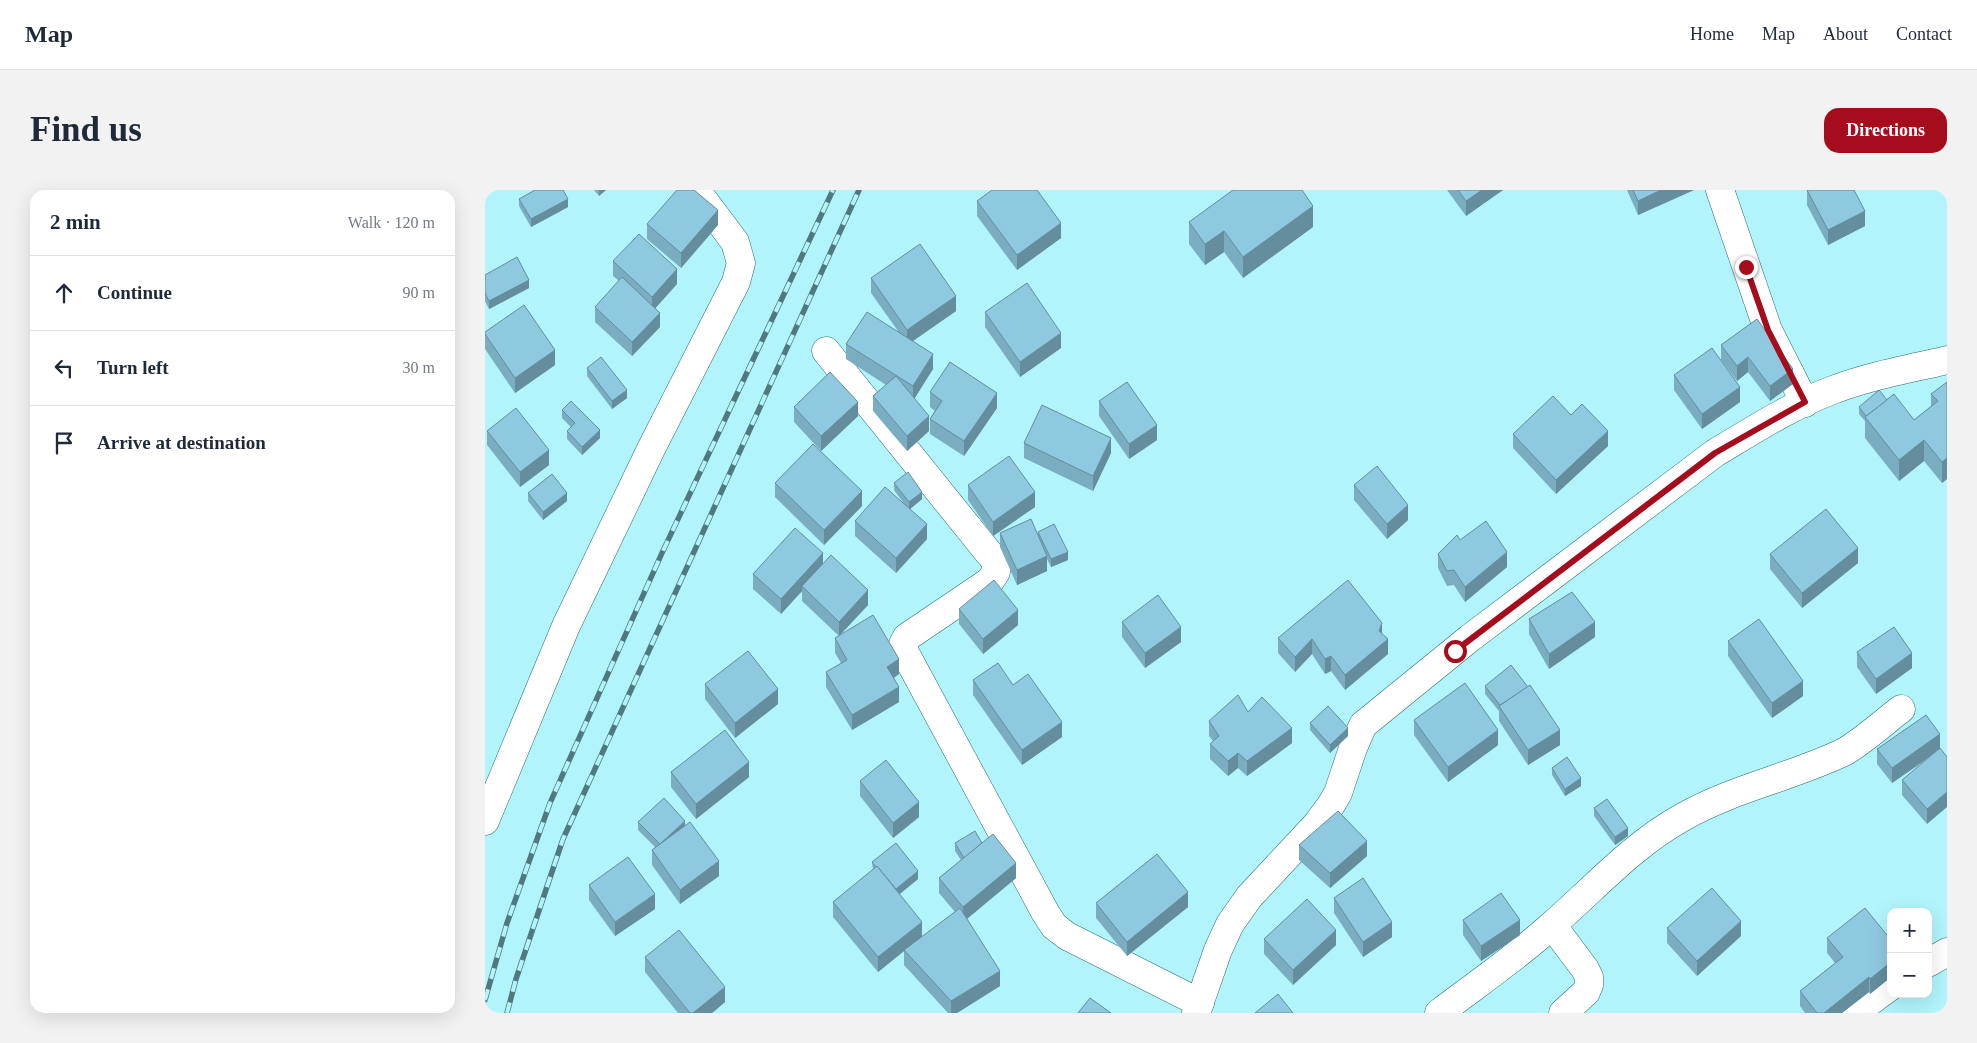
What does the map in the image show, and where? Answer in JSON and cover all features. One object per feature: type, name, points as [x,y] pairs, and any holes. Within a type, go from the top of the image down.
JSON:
[{"type":"street","points":[[485,821],[570,617],[651,449],[737,282],[741,263],[735,242],[697,190]]},
{"type":"street","points":[[1720,190],[1768,330],[1805,402]]},
{"type":"street","points":[[826,352],[996,562],[996,572],[991,581],[907,637],[903,644],[904,651],[1045,912],[1054,926],[1067,936],[1198,1008],[1218,950],[1234,917],[1249,897],[1317,824],[1331,805],[1338,792],[1363,724],[1470,638],[1715,453],[1805,402],[1831,390],[1947,360]]},
{"type":"street","points":[[1439,1013],[1552,925],[1623,858],[1651,838],[1683,817],[1728,795],[1845,751],[1901,709]]},
{"type":"street","points":[[1552,925],[1589,977],[1587,992],[1563,1013]]},
{"type":"street","points":[[1932,961],[1947,952]]},
{"type":"street","points":[[1854,1013],[1887,989]]},
{"type":"building","points":[[535,190],[563,190],[568,199],[531,219],[519,199]]},
{"type":"building","points":[[677,190],[694,190],[718,210],[681,253],[647,224]]},
{"type":"building","points":[[992,190],[1037,190],[1061,223],[1017,255],[977,201]]},
{"type":"building","points":[[1233,190],[1302,190],[1313,206],[1243,257],[1224,231],[1205,244],[1189,222]]},
{"type":"building","points":[[1458,190],[1482,190],[1466,201]]},
{"type":"building","points":[[1633,190],[1661,190],[1638,201]]},
{"type":"building","points":[[1807,190],[1854,190],[1865,211],[1828,230]]},
{"type":"building","points":[[639,234],[677,269],[652,297],[613,261]]},
{"type":"building","points":[[920,244],[956,296],[907,330],[871,278]]},
{"type":"building","points":[[517,257],[529,280],[489,301],[485,293],[485,275]]},
{"type":"building","points":[[622,277],[660,313],[632,342],[595,307]]},
{"type":"building","points":[[1027,283],[1061,333],[1020,362],[985,312]]},
{"type":"building","points":[[524,305],[555,350],[515,378],[485,332]]},
{"type":"building","points":[[867,312],[933,354],[913,386],[846,344]]},
{"type":"building","points":[[1757,319],[1793,369],[1770,386],[1748,357],[1737,366],[1721,345]]},
{"type":"building","points":[[1712,348],[1740,387],[1702,414],[1674,375]]},
{"type":"building","points":[[601,357],[627,390],[612,401],[587,368]]},
{"type":"building","points":[[950,362],[997,393],[964,441],[930,419],[942,401],[930,392]]},
{"type":"building","points":[[830,372],[858,402],[821,436],[794,407]]},
{"type":"building","points":[[896,376],[929,416],[907,436],[873,396]]},
{"type":"building","points":[[1127,382],[1157,425],[1129,444],[1099,401]]},
{"type":"building","points":[[1947,382],[1947,458],[1942,462],[1924,440],[1899,460],[1865,417],[1894,394],[1914,420],[1938,401],[1931,394]]},
{"type":"building","points":[[1879,390],[1887,400],[1866,416],[1859,407]]},
{"type":"building","points":[[1553,396],[1571,415],[1582,404],[1608,431],[1556,480],[1513,434]]},
{"type":"building","points":[[571,401],[600,430],[582,447],[567,431],[575,423],[562,410]]},
{"type":"building","points":[[1042,405],[1111,438],[1093,476],[1024,443]]},
{"type":"building","points":[[516,408],[549,450],[520,472],[487,431]]},
{"type":"building","points":[[813,444],[862,491],[824,530],[775,483]]},
{"type":"building","points":[[1009,456],[1035,492],[993,522],[968,485]]},
{"type":"building","points":[[1377,466],[1408,505],[1387,524],[1354,485]]},
{"type":"building","points":[[908,472],[922,492],[909,502],[894,483]]},
{"type":"building","points":[[552,474],[567,493],[543,512],[528,493]]},
{"type":"building","points":[[885,487],[927,524],[896,558],[855,521]]},
{"type":"building","points":[[1826,509],[1858,548],[1802,593],[1770,554]]},
{"type":"building","points":[[1031,519],[1047,556],[1017,570],[1000,533]]},
{"type":"building","points":[[1486,521],[1507,552],[1465,587],[1454,570],[1447,571],[1438,554],[1457,535],[1460,540]]},
{"type":"building","points":[[1054,524],[1068,552],[1051,559],[1038,532]]},
{"type":"building","points":[[795,528],[823,553],[781,599],[753,574]]},
{"type":"building","points":[[831,555],[868,590],[839,622],[802,586]]},
{"type":"building","points":[[994,580],[1018,610],[983,639],[959,609]]},
{"type":"building","points":[[1348,580],[1382,623],[1379,631],[1388,639],[1345,675],[1331,656],[1325,659],[1312,639],[1295,657],[1278,638]]},
{"type":"building","points":[[1572,592],[1595,622],[1549,654],[1529,619]]},
{"type":"building","points":[[1158,595],[1181,627],[1145,653],[1122,622]]},
{"type":"building","points":[[873,615],[899,659],[887,667],[899,687],[852,715],[826,672],[847,660],[835,638]]},
{"type":"building","points":[[1759,619],[1803,681],[1772,703],[1728,641]]},
{"type":"building","points":[[1894,627],[1912,653],[1876,679],[1857,652]]},
{"type":"building","points":[[748,651],[778,689],[735,723],[705,684]]},
{"type":"building","points":[[998,663],[1013,685],[1028,674],[1062,722],[1022,750],[973,680]]},
{"type":"building","points":[[1511,665],[1528,687],[1500,705],[1485,686]]},
{"type":"building","points":[[1465,683],[1498,730],[1448,767],[1414,720]]},
{"type":"building","points":[[1530,685],[1560,730],[1528,750],[1499,706]]},
{"type":"building","points":[[1238,695],[1248,712],[1262,697],[1292,728],[1247,761],[1238,753],[1228,761],[1210,744],[1219,736],[1209,721]]},
{"type":"building","points":[[1328,706],[1348,728],[1330,745],[1310,723]]},
{"type":"building","points":[[1926,715],[1940,734],[1892,768],[1877,749]]},
{"type":"building","points":[[725,730],[749,762],[696,804],[671,772]]},
{"type":"building","points":[[1940,748],[1947,757],[1947,792],[1927,809],[1902,780]]},
{"type":"building","points":[[1567,757],[1581,778],[1565,789],[1552,768]]},
{"type":"building","points":[[886,760],[919,802],[893,823],[860,781]]},
{"type":"building","points":[[664,798],[685,821],[660,844],[638,822]]},
{"type":"building","points":[[1607,799],[1628,828],[1615,837],[1594,808]]},
{"type":"building","points":[[1338,811],[1367,841],[1330,873],[1299,845]]},
{"type":"building","points":[[690,822],[719,861],[680,890],[652,850]]},
{"type":"building","points":[[975,831],[982,843],[964,858],[955,843]]},
{"type":"building","points":[[993,834],[1016,863],[963,907],[939,878]]},
{"type":"building","points":[[896,843],[918,871],[896,889],[872,862]]},
{"type":"building","points":[[1157,854],[1188,892],[1127,942],[1096,903]]},
{"type":"building","points":[[628,857],[655,894],[615,922],[589,885]]},
{"type":"building","points":[[877,866],[922,922],[878,957],[833,902]]},
{"type":"building","points":[[1363,878],[1392,922],[1363,942],[1334,898]]},
{"type":"building","points":[[1712,888],[1741,921],[1697,961],[1667,928]]},
{"type":"building","points":[[1501,893],[1520,920],[1481,946],[1463,920]]},
{"type":"building","points":[[1307,899],[1336,930],[1293,970],[1264,939]]},
{"type":"building","points":[[960,908],[1000,971],[951,1001],[904,950]]},
{"type":"building","points":[[1865,908],[1887,935],[1887,965],[1870,979],[1869,977],[1824,1013],[1817,1013],[1800,991],[1843,957],[1827,938]]},
{"type":"building","points":[[679,930],[725,987],[693,1013],[690,1013],[645,957]]},
{"type":"building","points":[[1278,994],[1293,1013],[1255,1013]]},
{"type":"building","points":[[1090,998],[1111,1013],[1078,1013]]},
{"type":"railway","points":[[485,1000],[507,923],[550,803],[662,553],[833,190]]},
{"type":"railway","points":[[507,1013],[516,979],[563,839],[859,190]]},
{"type":"route","points":[[1455,651],[1715,453],[1749,432],[1805,402],[1768,330],[1746,267]]}]
